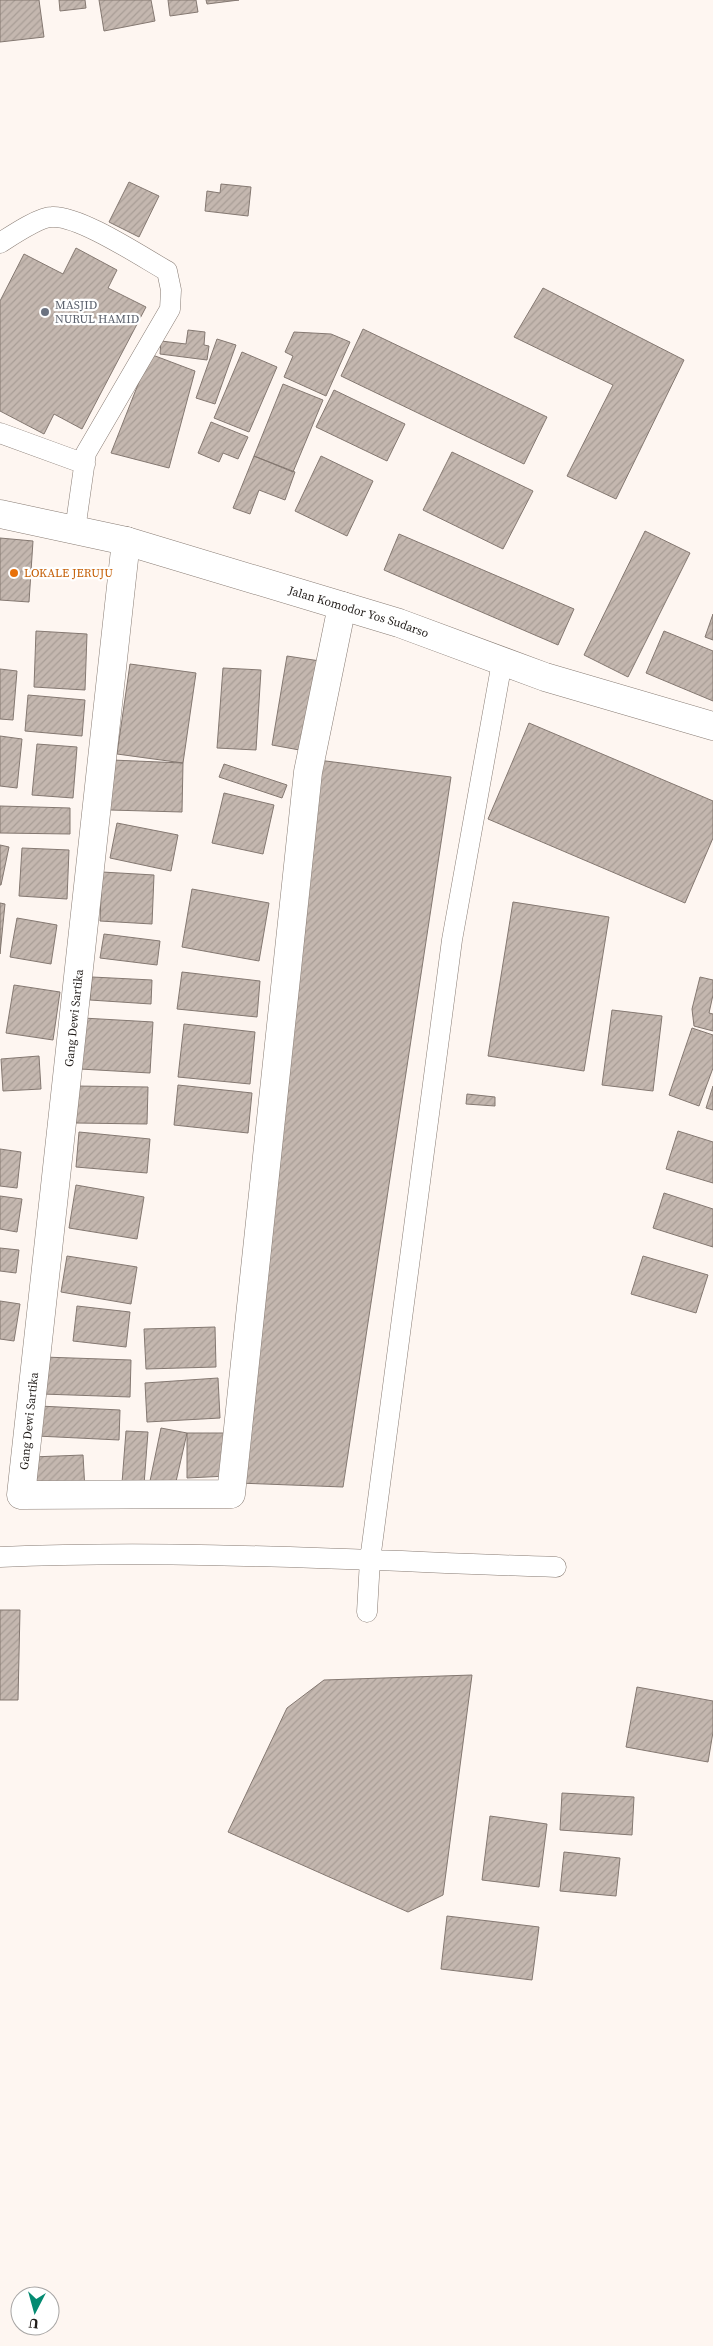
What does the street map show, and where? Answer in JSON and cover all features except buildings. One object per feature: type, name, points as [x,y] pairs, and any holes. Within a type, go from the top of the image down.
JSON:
[{"type":"street","name":"Jalan Komodor Yos Sudarso","points":[[0,514],[126,541],[399,624],[545,677],[713,726]]},
{"type":"street","name":"Gang Dewi Sartika","points":[[126,541],[21,1495],[230,1494],[308,772],[342,606]]},
{"type":"lane","points":[[0,243],[18,231],[52,216],[86,224],[167,271],[171,290],[170,309],[86,453],[75,530]]},
{"type":"lane","points":[[0,433],[85,464]]},
{"type":"lane","points":[[367,1612],[370,1560],[452,940],[502,662]]},
{"type":"lane","points":[[0,1556],[128,1554],[370,1560],[556,1568]]},
{"type":"place","name":"MASJID NURUL HAMID","points":[[45,312]]},
{"type":"place","name":"LOKALE JERUJU","points":[[14,573]]}]
